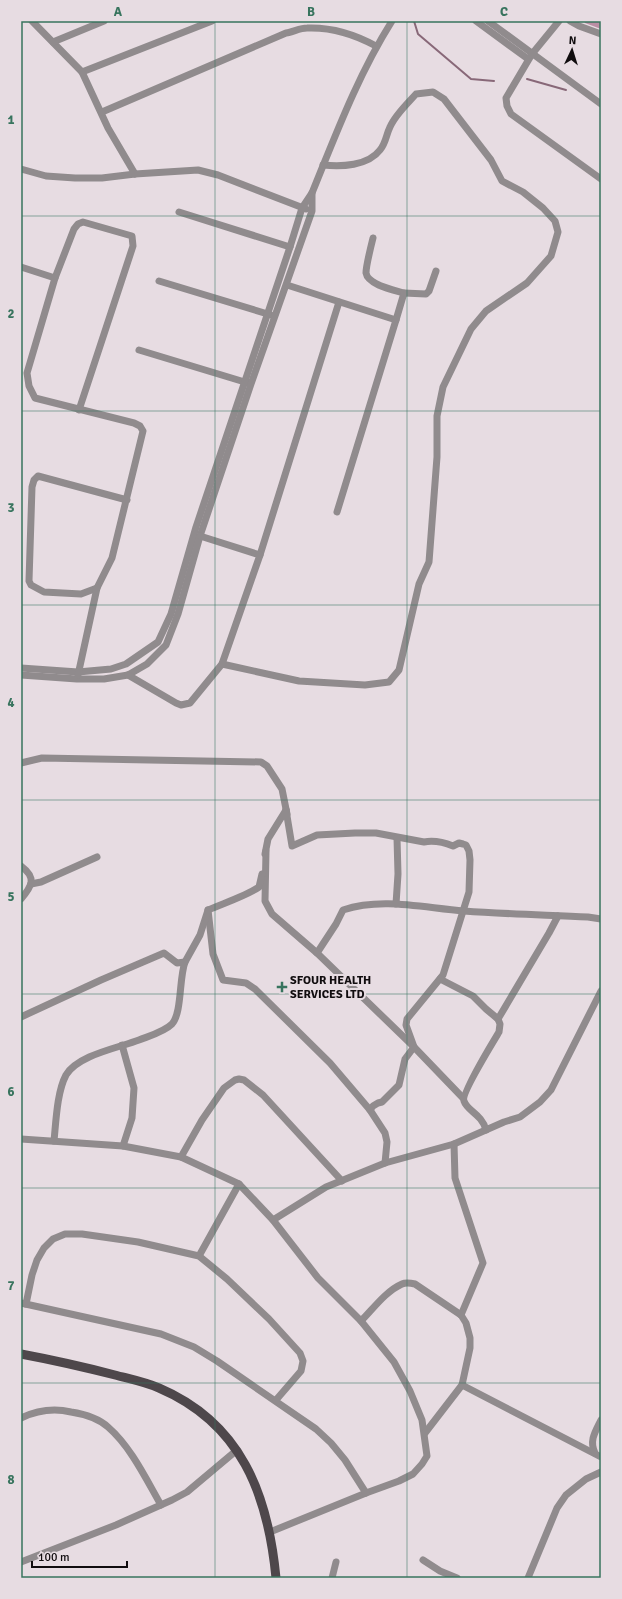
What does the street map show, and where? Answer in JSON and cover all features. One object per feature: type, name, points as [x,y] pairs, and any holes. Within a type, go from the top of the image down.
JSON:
[{"type":"main road","points":[[21,1354],[96,1370],[158,1388],[182,1400],[205,1416],[222,1431],[237,1450],[261,1499],[270,1532],[276,1578]]},
{"type":"street","points":[[53,42],[104,21]]},
{"type":"street","points":[[82,72],[212,21]]},
{"type":"street","points":[[21,668],[104,679],[128,674],[147,664],[166,644],[178,614],[200,536],[270,315],[302,208],[312,193],[346,109],[376,46],[392,21]]},
{"type":"street","points":[[476,21],[601,104]]},
{"type":"street","points":[[488,21],[530,56]]},
{"type":"street","points":[[559,21],[530,56],[506,98],[507,106],[511,114],[601,179]]},
{"type":"street","points":[[570,21],[601,34]]},
{"type":"street","points":[[34,22],[82,72],[102,112],[108,128],[135,174]]},
{"type":"street","points":[[102,112],[286,33],[307,28],[333,30],[357,36],[376,46]]},
{"type":"street","points":[[222,664],[299,681],[365,685],[389,682],[398,670],[420,584],[429,562],[436,457],[437,416],[443,387],[470,329],[486,311],[528,283],[551,256],[558,232],[555,221],[543,208],[523,192],[502,181],[491,160],[444,99],[433,92],[416,94],[392,123],[380,151],[370,159],[353,164],[334,166],[323,165]]},
{"type":"street","points":[[21,169],[46,176],[75,178],[102,178],[135,174],[198,170],[218,174],[312,211]]},
{"type":"street","points":[[270,315],[287,285],[312,211],[312,193]]},
{"type":"street","points":[[179,212],[290,247]]},
{"type":"street","points":[[78,676],[97,588],[112,558],[143,431],[140,426],[134,423],[79,410],[35,398],[29,386],[27,373],[55,278],[74,229],[78,224],[83,222],[132,236],[133,246],[79,410]]},
{"type":"street","points":[[373,238],[366,273],[375,284],[404,293],[426,294],[429,291],[436,271]]},
{"type":"street","points":[[21,267],[55,278]]},
{"type":"street","points":[[158,281],[270,315]]},
{"type":"street","points":[[287,285],[396,320]]},
{"type":"street","points":[[337,512],[404,293]]},
{"type":"street","points":[[128,674],[181,705],[190,703],[222,664],[260,555],[339,302]]},
{"type":"street","points":[[139,350],[248,383]]},
{"type":"street","points":[[21,675],[78,676],[111,669],[126,664],[158,642],[171,614],[196,527],[248,383]]},
{"type":"street","points":[[97,588],[81,594],[44,592],[31,585],[29,581],[32,487],[34,480],[38,476],[127,500]]},
{"type":"street","points":[[200,536],[260,555]]},
{"type":"street","points":[[21,763],[42,758],[261,762],[267,766],[282,789],[292,846]]},
{"type":"street","points":[[54,1141],[61,1089],[66,1074],[78,1063],[158,1032],[172,1024],[177,1015],[185,962],[200,935],[208,910],[250,893],[259,887],[268,839],[286,810],[292,846]]},
{"type":"street","points":[[292,846],[317,835],[376,833],[424,842],[443,842],[453,846],[459,843],[466,845],[470,860],[469,892],[446,966],[440,979],[407,1019],[406,1025],[414,1047]]},
{"type":"street","points":[[396,904],[398,838]]},
{"type":"street","points":[[266,851],[266,901],[272,914],[317,953],[414,1047],[463,1098],[464,1103],[483,1121],[486,1130]]},
{"type":"street","points":[[31,884],[41,882],[97,857]]},
{"type":"street","points":[[21,866],[32,878],[31,884],[21,899]]},
{"type":"street","points":[[317,953],[336,924],[343,910],[356,905],[387,903],[463,911],[588,917],[601,920]]},
{"type":"street","points":[[208,910],[213,954],[223,980],[246,983],[255,989],[330,1063],[370,1110],[385,1133],[387,1142],[385,1162]]},
{"type":"street","points":[[498,1019],[549,934],[558,916]]},
{"type":"street","points":[[21,1017],[100,980],[164,953],[177,963],[185,962]]},
{"type":"street","points":[[440,979],[473,996],[498,1019],[500,1024],[499,1032],[463,1098]]},
{"type":"street","points":[[273,1220],[326,1187],[385,1162],[454,1144],[504,1122],[520,1117],[540,1102],[551,1090],[601,991]]},
{"type":"street","points":[[122,1045],[134,1088],[132,1118],[123,1146]]},
{"type":"street","points":[[370,1110],[373,1106],[382,1102],[399,1085],[405,1059],[414,1047]]},
{"type":"street","points":[[181,1157],[202,1120],[224,1088],[235,1080],[239,1079],[244,1080],[263,1095],[342,1181]]},
{"type":"street","points":[[21,1139],[123,1146],[181,1157],[239,1184],[273,1220],[318,1278],[360,1321],[394,1362],[410,1391],[422,1420],[427,1456],[422,1464],[414,1474],[399,1481],[270,1532]]},
{"type":"street","points":[[454,1144],[455,1178],[483,1262],[461,1315]]},
{"type":"street","points":[[199,1256],[239,1184]]},
{"type":"street","points":[[276,1400],[302,1371],[303,1361],[300,1353],[274,1324],[227,1279],[199,1256],[138,1242],[82,1234],[65,1234],[53,1239],[44,1248],[37,1260],[24,1303],[161,1334],[194,1347],[218,1360],[316,1429],[331,1443],[345,1460],[366,1493]]},
{"type":"street","points":[[360,1321],[387,1295],[405,1283],[415,1284],[461,1315],[466,1323],[470,1338],[470,1348],[462,1385],[425,1433]]},
{"type":"street","points":[[462,1385],[598,1455]]},
{"type":"street","points":[[21,1418],[42,1411],[58,1409],[79,1413],[108,1426],[123,1443],[161,1505]]},
{"type":"street","points":[[598,1455],[592,1446],[592,1441],[601,1420]]},
{"type":"street","points":[[21,1562],[116,1525],[187,1492],[237,1450]]},
{"type":"street","points":[[528,1578],[557,1508],[566,1495],[586,1479],[601,1472]]},
{"type":"street","points":[[423,1560],[457,1578]]},
{"type":"street","points":[[332,1578],[336,1562]]},
{"type":"shaded area","points":[[584,21],[601,21],[601,29],[585,23]]},
{"type":"waterway","points":[[414,21],[418,34],[471,79],[494,81]]},
{"type":"waterway","points":[[527,79],[566,90]]},
{"type":"place","name":"SFOUR HEALTH SERVICES LTD","points":[[282,987]]}]
